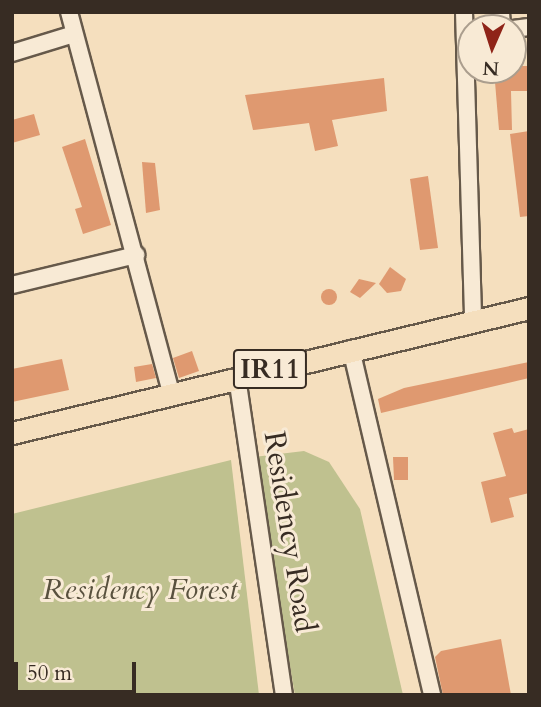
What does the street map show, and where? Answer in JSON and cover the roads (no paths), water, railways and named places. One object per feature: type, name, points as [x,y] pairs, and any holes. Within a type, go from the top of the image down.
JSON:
[{"type":"main road","name":"IR11","points":[[12,433],[529,308]]},
{"type":"street","points":[[69,12],[171,393]]},
{"type":"street","points":[[12,53],[74,34]]},
{"type":"street","points":[[469,84],[473,320]]},
{"type":"street","points":[[12,285],[136,255]]},
{"type":"street","points":[[351,349],[432,695]]},
{"type":"street","name":"Residency Road","points":[[237,377],[284,695]]},
{"type":"park label","name":"Residency Forest","points":[[140,590]]}]
